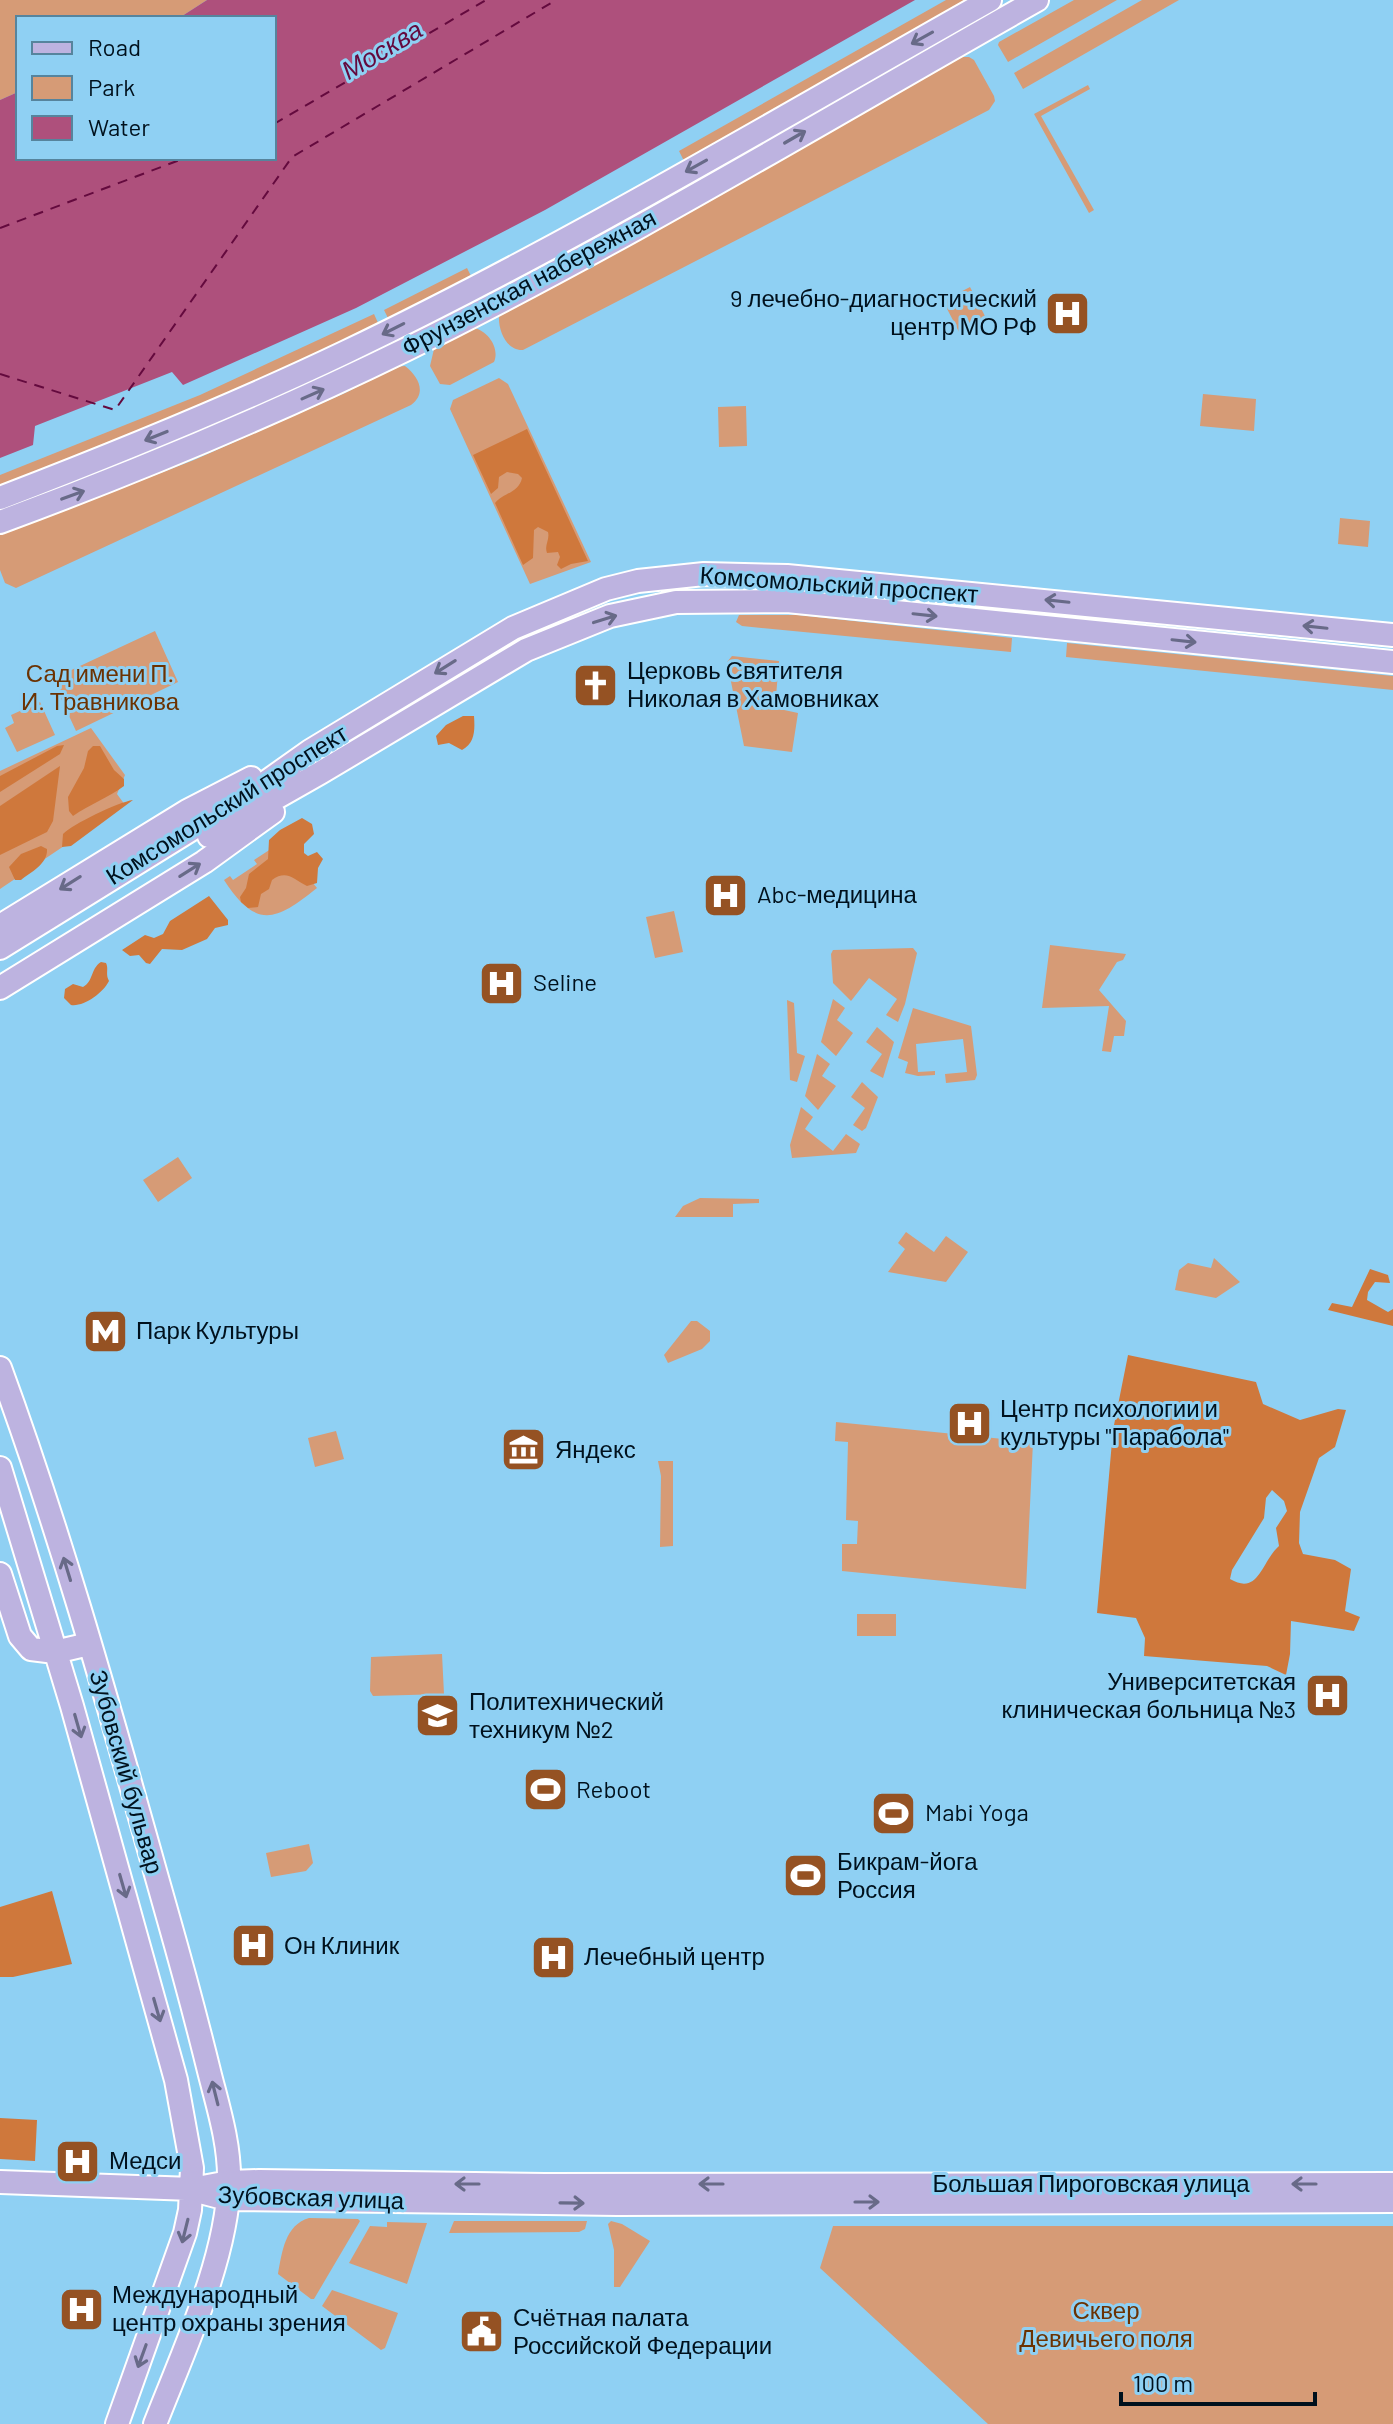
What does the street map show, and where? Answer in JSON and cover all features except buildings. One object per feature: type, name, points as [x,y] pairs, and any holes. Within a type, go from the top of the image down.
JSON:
[{"type":"main road","name":"Фрунзенская набережная","points":[[0,498],[233,403],[459,296],[990,0]]},
{"type":"main road","name":"Фрунзенская набережная","points":[[0,522],[193,447],[410,347],[617,239],[1037,0]]},
{"type":"main road","name":"Комсомольский проспект","points":[[0,963],[199,833],[310,751],[513,628],[606,589],[662,577],[704,574],[787,576],[1393,635]]},
{"type":"main road","name":"Комсомольский проспект","points":[[0,948],[199,833],[320,773],[526,650],[610,616],[676,602],[787,601],[1393,662]]},
{"type":"main road","points":[[0,926],[187,811],[242,781],[310,751]]},
{"type":"main road","points":[[0,988],[204,862],[268,816],[320,773]]},
{"type":"main road","name":"Зубовский бульвар","points":[[0,1368],[89,1644],[196,2014],[224,2129],[228,2190],[211,2274],[155,2424]]},
{"type":"main road","name":"Зубовский бульвар","points":[[0,1468],[55,1652],[186,2122],[192,2178],[185,2233],[117,2424]]},
{"type":"main road","points":[[0,1574],[25,1643],[38,1652],[55,1652],[89,1644]]},
{"type":"main road","points":[[0,2182],[192,2178],[196,2157],[212,2155],[222,2162],[228,2190]]},
{"type":"main road","name":"Зубовская улица","points":[[192,2178],[228,2190],[438,2203],[789,2193]]},
{"type":"main road","name":"Большая Пироговская улица","points":[[789,2193],[1393,2184]]},
{"type":"main road","name":"Большая Пироговская улица","points":[[789,2193],[1393,2201]]},
{"type":"green space","points":[[0,0],[207,0],[182,16],[16,16],[16,93],[0,100]]},
{"type":"green space","points":[[946,0],[969,0],[684,161],[679,151]]},
{"type":"green space","points":[[1074,0],[1117,0],[1008,62],[999,42]]},
{"type":"green space","points":[[1142,0],[1179,0],[1023,89],[1014,73]]},
{"type":"green space","points":[[962,57],[974,60],[994,96],[995,101],[989,110],[523,350],[508,344],[499,322],[503,311],[586,268]]},
{"type":"green space","points":[[1088,85],[1090,89],[1041,116],[1094,210],[1089,213],[1034,114]]},
{"type":"green space","points":[[467,268],[472,278],[389,320],[384,310]]},
{"type":"green space","points":[[970,287],[986,318],[959,332],[943,301]]},
{"type":"green space","points":[[374,314],[379,325],[232,394],[0,488],[0,475],[200,395]]},
{"type":"green space","points":[[474,328],[492,341],[494,362],[450,385],[440,384],[430,366],[434,349]]},
{"type":"green space","points":[[405,366],[414,375],[420,390],[411,405],[16,588],[5,583],[0,570],[0,535],[194,460],[345,393],[395,367]]},
{"type":"green space","points":[[499,378],[508,384],[591,562],[530,584],[450,409],[453,400]]},
{"type":"green space","points":[[1203,394],[1256,399],[1254,431],[1200,426]]},
{"type":"green space","points":[[746,406],[747,446],[719,447],[718,407]]},
{"type":"green space","points":[[1340,518],[1370,521],[1368,547],[1338,544]]},
{"type":"green space","points":[[739,615],[798,615],[1012,638],[1011,652],[742,626],[736,622]]},
{"type":"green space","name":"Сад имени П. И. Травникова","points":[[155,631],[178,682],[76,731],[52,679]]},
{"type":"green space","points":[[1067,643],[1393,676],[1393,690],[1066,657]]},
{"type":"green space","points":[[732,656],[779,661],[775,708],[798,713],[792,752],[744,746],[727,662]]},
{"type":"green space","points":[[40,702],[55,735],[17,752],[5,728],[14,723],[11,715]]},
{"type":"green space","points":[[91,728],[125,775],[117,794],[125,805],[0,889],[0,771]]},
{"type":"green space","points":[[280,843],[317,888],[278,913],[256,913],[235,896],[224,880],[230,876],[233,880],[257,864],[254,860]]},
{"type":"green space","points":[[674,911],[683,952],[655,958],[646,917]]},
{"type":"green space","points":[[1050,945],[1126,954],[1123,960],[1117,962],[1099,990],[1126,1021],[1124,1036],[1114,1036],[1111,1052],[1102,1051],[1109,1006],[1042,1008]]},
{"type":"green space","points":[[913,948],[917,953],[898,1022],[886,1015],[897,999],[869,978],[851,1001],[833,983],[833,950]]},
{"type":"green space","points":[[833,999],[845,1008],[837,1020],[853,1033],[836,1056],[821,1042]]},
{"type":"green space","points":[[787,1000],[794,1003],[797,1053],[805,1056],[797,1082],[790,1080]]},
{"type":"green space","points":[[913,1008],[971,1026],[975,1080],[946,1083],[945,1074],[967,1072],[963,1039],[916,1044],[918,1072],[935,1071],[935,1075],[905,1073],[908,1062],[898,1058]]},
{"type":"green space","points":[[877,1027],[894,1042],[883,1078],[870,1071],[882,1054],[866,1042]]},
{"type":"green space","points":[[817,1054],[830,1064],[822,1076],[836,1086],[818,1110],[805,1096]]},
{"type":"green space","points":[[862,1082],[878,1097],[862,1131],[853,1125],[865,1108],[851,1097]]},
{"type":"green space","points":[[801,1107],[813,1117],[805,1129],[833,1151],[846,1134],[860,1144],[856,1153],[792,1158],[790,1145]]},
{"type":"green space","points":[[178,1157],[192,1178],[158,1202],[143,1180]]},
{"type":"green space","points":[[700,1198],[759,1199],[759,1203],[733,1204],[733,1217],[675,1217],[683,1206]]},
{"type":"green space","points":[[906,1232],[934,1252],[946,1236],[968,1252],[946,1282],[888,1272],[905,1249],[898,1243]]},
{"type":"green space","points":[[1214,1258],[1240,1282],[1216,1298],[1175,1290],[1179,1270],[1188,1263],[1211,1268]]},
{"type":"green space","points":[[691,1321],[697,1321],[710,1331],[710,1341],[702,1349],[668,1363],[664,1355]]},
{"type":"green space","points":[[836,1422],[1033,1442],[1026,1589],[842,1571],[842,1544],[857,1544],[858,1521],[846,1520],[848,1442],[835,1441]]},
{"type":"green space","points":[[336,1431],[344,1459],[315,1467],[308,1438]]},
{"type":"green space","points":[[658,1461],[673,1461],[673,1546],[660,1547],[661,1476]]},
{"type":"green space","points":[[857,1614],[896,1614],[896,1636],[857,1636]]},
{"type":"green space","points":[[442,1654],[444,1694],[373,1696],[370,1691],[371,1657]]},
{"type":"green space","points":[[309,1844],[313,1863],[306,1871],[271,1877],[266,1853]]},
{"type":"green space","points":[[309,2218],[360,2221],[314,2299],[278,2274],[283,2248],[290,2233]]},
{"type":"green space","points":[[454,2221],[587,2221],[585,2229],[579,2232],[449,2233]]},
{"type":"green space","points":[[611,2221],[650,2241],[620,2287],[614,2287],[614,2250],[608,2224]]},
{"type":"green space","points":[[387,2222],[427,2223],[407,2284],[349,2263],[370,2226],[387,2227]]},
{"type":"green space","name":"Сквер Девичьего поля","points":[[833,2226],[1393,2226],[1393,2424],[988,2424],[820,2268]]},
{"type":"green space","points":[[332,2290],[398,2313],[385,2348],[381,2350],[322,2306]]},
{"type":"shaded area","points":[[527,429],[588,561],[561,569],[557,565],[558,552],[547,553],[548,532],[538,527],[534,530],[533,558],[523,565],[495,503],[518,487],[522,478],[507,472],[499,477],[498,488],[491,494],[473,455]]},
{"type":"shaded area","points":[[463,716],[474,716],[470,744],[462,750],[449,743],[438,745],[436,736],[446,725]]},
{"type":"shaded area","points":[[64,745],[60,754],[0,792],[0,776]]},
{"type":"shaded area","points":[[93,746],[100,746],[114,770],[124,779],[124,786],[73,816],[69,811],[68,797]]},
{"type":"shaded area","points":[[60,766],[53,821],[47,832],[0,855],[0,806]]},
{"type":"shaded area","points":[[133,800],[71,846],[62,847],[63,834],[68,830],[107,809]]},
{"type":"shaded area","points":[[302,818],[312,824],[314,834],[304,844],[304,853],[308,856],[317,852],[323,859],[318,868],[317,883],[307,886],[282,875],[272,880],[269,889],[261,894],[258,907],[248,908],[240,897],[249,874],[268,859],[269,840]]},
{"type":"shaded area","points":[[41,846],[47,849],[42,863],[21,880],[15,880],[9,867],[21,854]]},
{"type":"shaded area","points":[[209,896],[228,920],[228,925],[215,928],[207,939],[182,950],[162,949],[150,964],[139,955],[130,956],[122,950],[145,935],[154,938],[163,934],[170,921]]},
{"type":"shaded area","points":[[101,962],[107,965],[109,981],[106,986],[87,1001],[71,1005],[64,998],[65,989],[73,984],[83,987]]},
{"type":"shaded area","points":[[1370,1269],[1388,1275],[1390,1283],[1375,1282],[1367,1300],[1388,1312],[1393,1309],[1393,1326],[1328,1310],[1332,1303],[1352,1307]]},
{"type":"shaded area","points":[[1128,1355],[1256,1382],[1263,1404],[1300,1420],[1338,1409],[1346,1410],[1335,1447],[1319,1458],[1300,1512],[1299,1543],[1303,1554],[1335,1560],[1351,1569],[1345,1611],[1360,1617],[1354,1631],[1291,1621],[1286,1675],[1267,1666],[1144,1656],[1145,1638],[1136,1618],[1097,1613],[1113,1430]],"holes":[[[1272,1490],[1284,1501],[1287,1511],[1276,1528],[1279,1546],[1259,1575],[1247,1583],[1230,1579],[1232,1570],[1264,1518],[1266,1498]]]},
{"type":"shaded area","points":[[52,1891],[72,1964],[0,1977],[0,1907]]},
{"type":"shaded area","points":[[0,2118],[37,2120],[35,2161],[0,2159]]},
{"type":"water","name":"Москва","points":[[207,0],[915,0],[545,210],[356,308],[183,385],[172,372],[35,426],[33,445],[0,458],[0,100],[16,93],[16,160],[276,160],[276,16],[182,16]]},
{"type":"ferry route","points":[[276,123],[486,0]]},
{"type":"ferry route","points":[[0,374],[115,410],[292,157],[556,0]]},
{"type":"ferry route","points":[[0,228],[180,160]]},
{"type":"place","name":"9 лечебно-диагностический центр МО РФ","points":[[1068,313]]},
{"type":"place","name":"Церковь Святителя Николая в Хамовниках","points":[[596,685]]},
{"type":"place","name":"Abc-медицина","points":[[726,895]]},
{"type":"place","name":"Seline","points":[[502,983]]},
{"type":"place","name":"Парк Культуры","points":[[105,1331]]},
{"type":"place","name":"Центр психологии и культуры \"Парабола\"","points":[[969,1423]]},
{"type":"place","name":"Яндекс","points":[[524,1450]]},
{"type":"place","name":"Университетская клиническая больница №3","points":[[1327,1696]]},
{"type":"place","name":"Политехнический техникум №2","points":[[438,1716]]},
{"type":"place","name":"Reboot","points":[[545,1790]]},
{"type":"place","name":"Mabi Yoga","points":[[894,1813]]},
{"type":"place","name":"Бикрам-йога Россия","points":[[806,1876]]},
{"type":"place","name":"Он Клиник","points":[[253,1946]]},
{"type":"place","name":"Лечебный центр","points":[[553,1957]]},
{"type":"place","name":"Медси","points":[[78,2161]]},
{"type":"place","name":"Международный центр охраны зрения","points":[[81,2309]]},
{"type":"place","name":"Счётная палата Российской Федерации","points":[[482,2332]]}]
